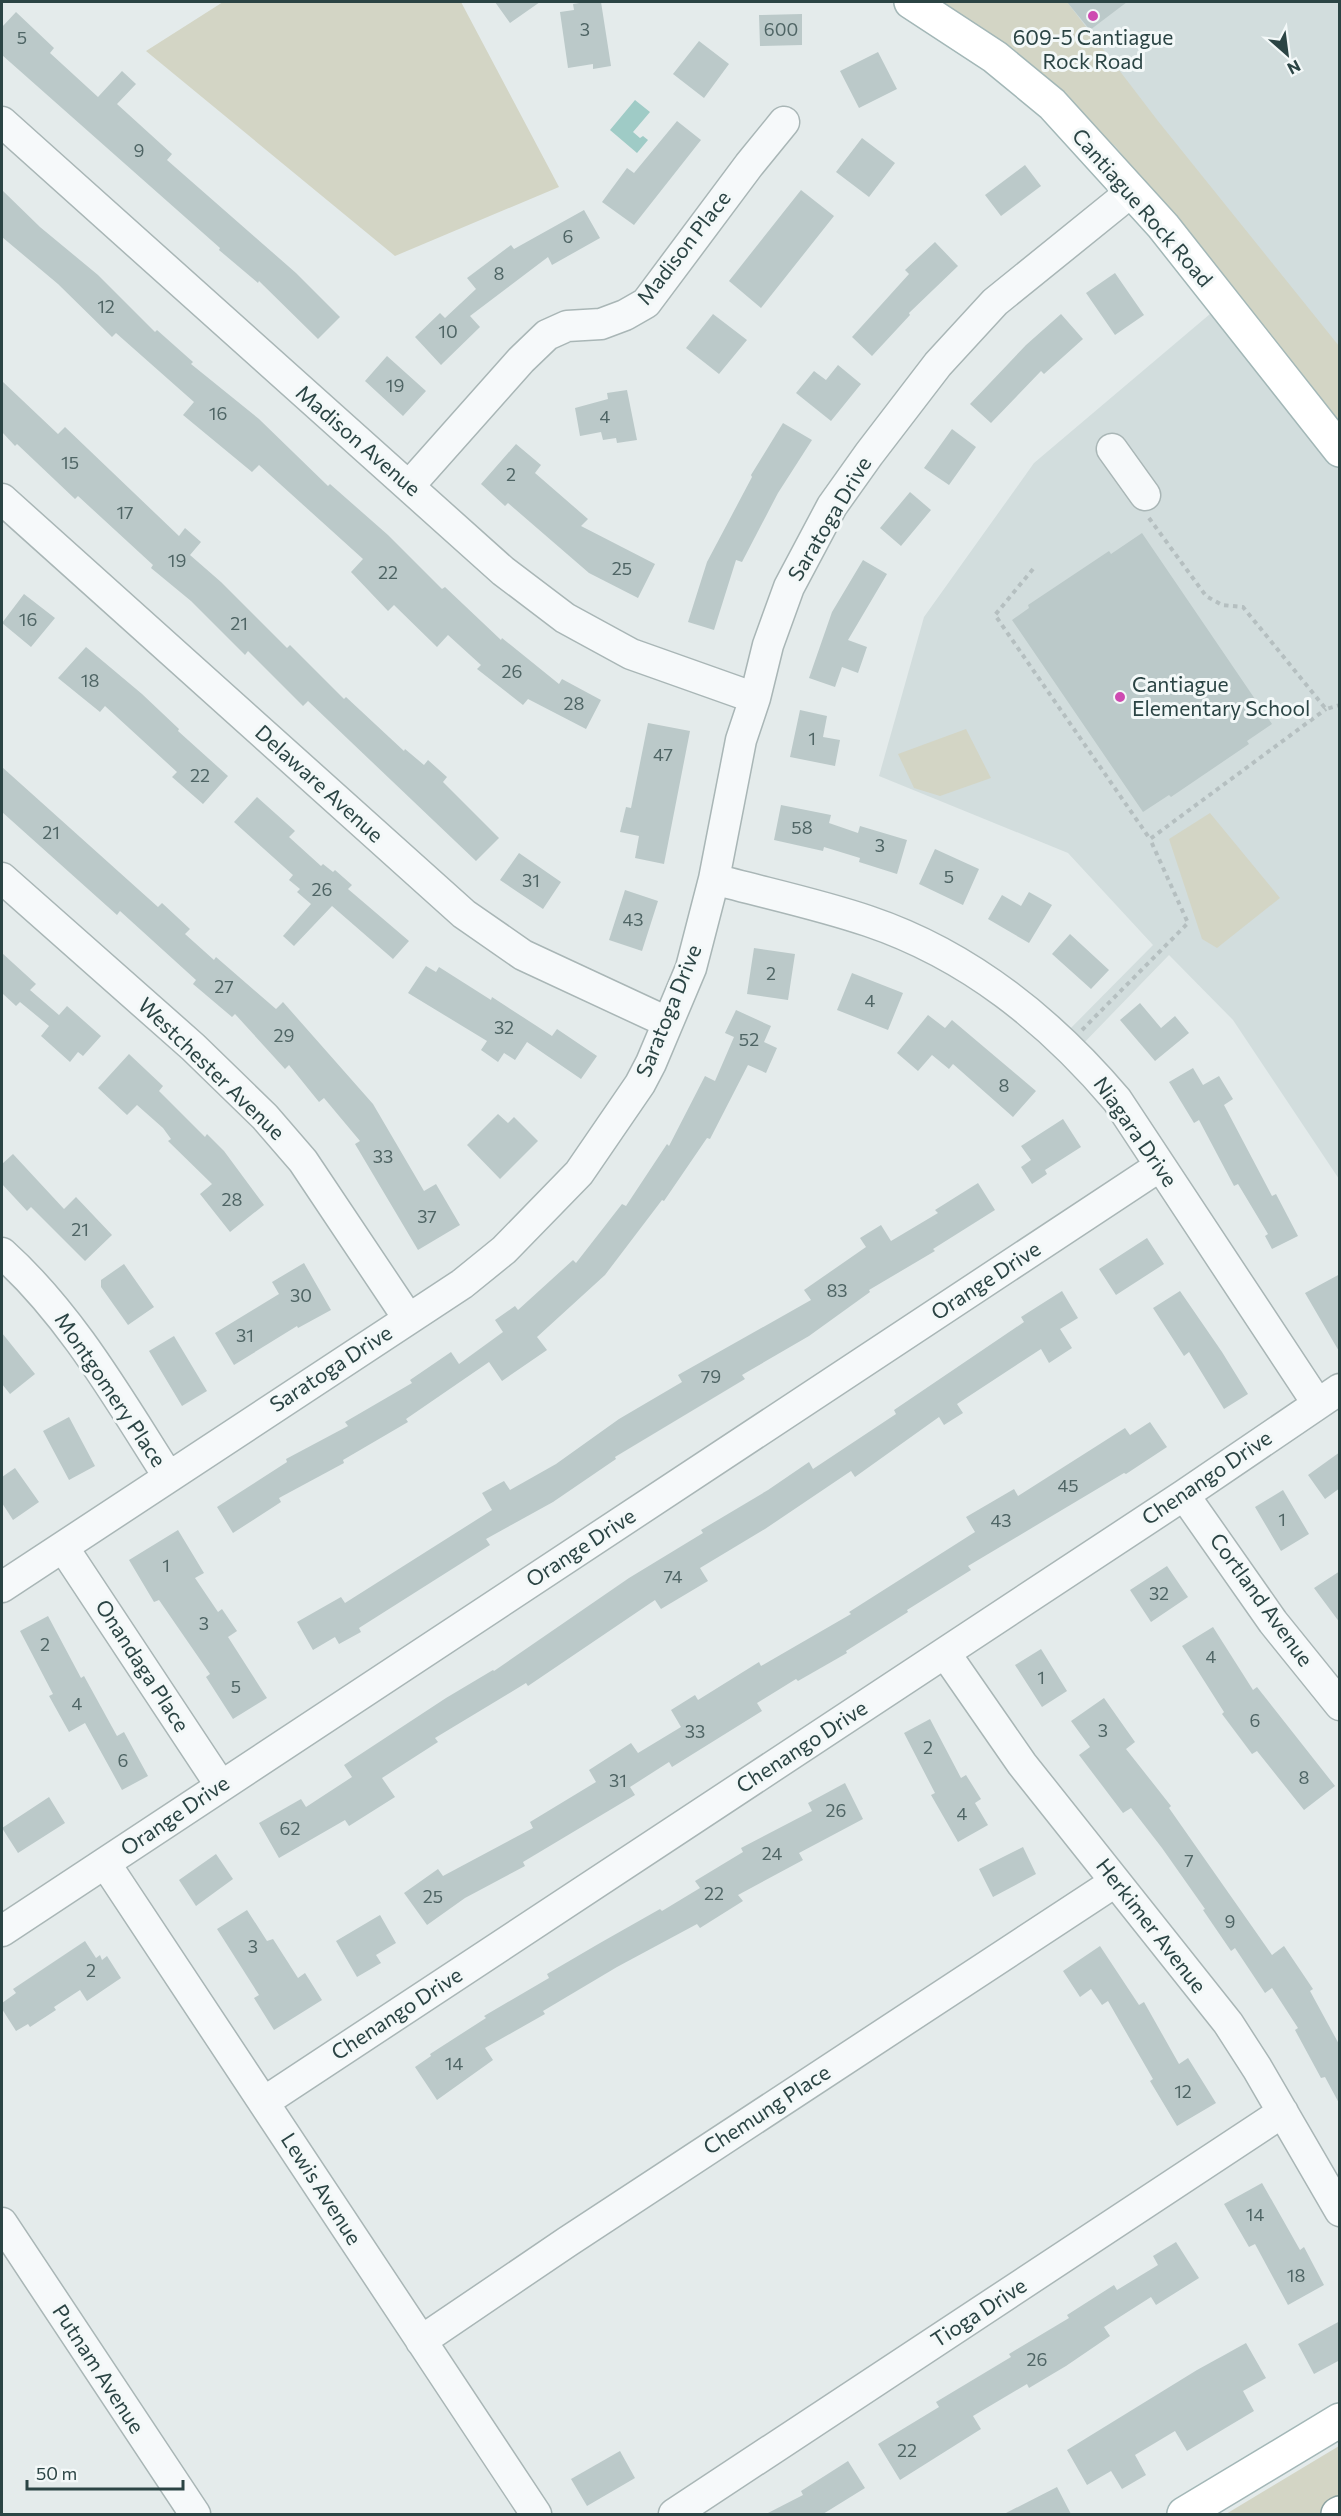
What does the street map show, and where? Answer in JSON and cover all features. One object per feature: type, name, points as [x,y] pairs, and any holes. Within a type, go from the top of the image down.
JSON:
[{"type":"main road","name":"Cantiague Rock Road","points":[[911,2],[995,57],[1052,105],[1162,225],[1340,450]]},
{"type":"main road","points":[[1184,2514],[1340,2420]]},
{"type":"street","name":"Madison Avenue","points":[[2,122],[503,571],[565,618],[631,654],[755,698]]},
{"type":"street","name":"Madison Place","points":[[410,486],[521,360],[547,335],[567,326],[601,324],[626,315],[646,303],[749,165],[784,123]]},
{"type":"street","name":"Saratoga Drive","points":[[2,1587],[462,1284],[504,1250],[579,1173],[640,1084],[691,968],[714,879],[741,740],[755,698],[768,645],[789,587],[832,507],[869,454],[938,364],[995,302],[1131,192]]},
{"type":"street","points":[[1112,449],[1144,502]]},
{"type":"street","name":"Delaware Avenue","points":[[2,499],[464,914],[523,955],[667,1022]]},
{"type":"street","name":"Westchester Avenue","points":[[2,878],[193,1047],[266,1116],[303,1161],[408,1318]]},
{"type":"street","name":"Niagara Drive","points":[[714,879],[869,921],[924,944],[987,980],[1035,1015],[1117,1100],[1160,1166],[1328,1396]]},
{"type":"street","name":"Orange Drive","points":[[2,1931],[1160,1166]]},
{"type":"street","name":"Montgomery Place","points":[[2,1253],[23,1272],[78,1337],[168,1476]]},
{"type":"street","name":"Chenango Drive","points":[[264,2102],[1184,1495],[1328,1396]]},
{"type":"street","name":"Cortland Avenue","points":[[1184,1495],[1273,1622],[1340,1705]]},
{"type":"street","name":"Onandaga Place","points":[[63,1547],[221,1786]]},
{"type":"street","name":"Herkimer Avenue","points":[[945,1653],[1022,1764],[1228,2023],[1340,2211]]},
{"type":"street","name":"Lewis Avenue","points":[[105,1863],[536,2514]]},
{"type":"street","name":"Chemung Place","points":[[421,2341],[567,2241],[1115,1882]]},
{"type":"street","name":"Tioga Drive","points":[[674,2514],[1283,2112]]},
{"type":"street","name":"Putnam Avenue","points":[[2,2223],[195,2514]]},
{"type":"path","points":[[1144,502],[1206,596],[1221,605],[1242,607],[1326,709]]},
{"type":"path","points":[[1033,569],[995,615],[1150,839],[1188,923],[1067,1046]]},
{"type":"path","points":[[1150,839],[1326,709],[1340,705]]},
{"type":"shaded area","name":"Cantiague Elementary School","points":[[911,2],[1339,2],[1339,1179],[1233,1020],[1169,955],[1079,1048],[1064,1035],[1153,945],[1068,853],[879,776],[924,617],[1034,463],[1223,303],[1131,192]]},
{"type":"green space","points":[[223,2],[461,2],[559,187],[395,256],[146,51]]},
{"type":"green space","points":[[911,2],[1067,2],[1158,121],[1339,346],[1339,438],[1116,147],[979,27]]},
{"type":"green space","points":[[966,729],[991,778],[940,796],[914,788],[898,754]]},
{"type":"green space","points":[[1210,813],[1280,898],[1217,948],[1202,939],[1169,839]]},
{"type":"green space","points":[[1339,2446],[1339,2506],[1327,2514],[1226,2514]]},
{"type":"water","points":[[635,100],[650,112],[633,132],[640,138],[643,136],[648,140],[637,153],[610,130]]},
{"type":"building","points":[[495,2],[540,2],[510,23]]},
{"type":"building","points":[[601,2],[611,66],[593,69],[593,64],[568,68],[560,12],[574,10],[573,4]]},
{"type":"building","name":"609-5 Cantiague Rock Road","points":[[1067,2],[1127,2],[1090,30]]},
{"type":"building","points":[[16,12],[54,48],[50,53],[98,97],[122,71],[136,84],[117,104],[172,154],[167,160],[296,273],[340,317],[318,339],[259,281],[258,283],[219,250],[220,248],[2,55],[2,27]]},
{"type":"building","points":[[802,14],[802,45],[760,46],[759,15]]},
{"type":"building","points":[[699,41],[729,64],[704,98],[673,74]]},
{"type":"building","points":[[878,52],[897,89],[859,108],[840,71]]},
{"type":"building","points":[[677,121],[701,140],[634,225],[602,202],[627,168],[634,173]]},
{"type":"building","points":[[862,138],[895,163],[869,197],[836,172]]},
{"type":"building","points":[[1025,165],[1041,186],[1001,216],[985,195]]},
{"type":"building","points":[[2,190],[40,227],[98,275],[155,332],[157,330],[193,362],[191,364],[259,419],[328,486],[330,484],[388,535],[442,589],[445,587],[501,640],[502,638],[559,684],[562,679],[601,700],[586,729],[528,699],[523,705],[477,669],[481,665],[448,635],[437,647],[394,605],[388,611],[351,572],[363,559],[259,465],[252,472],[183,415],[194,402],[116,333],[112,337],[58,284],[2,237]]},
{"type":"building","points":[[801,190],[834,216],[761,308],[729,281]]},
{"type":"building","points":[[584,210],[600,238],[552,265],[548,257],[470,316],[480,327],[441,365],[415,337],[440,313],[445,318],[476,289],[467,278],[511,245],[514,249]]},
{"type":"building","points":[[935,242],[958,266],[909,313],[910,315],[872,356],[852,337],[909,274],[905,270]]},
{"type":"building","points":[[1115,273],[1144,315],[1115,335],[1086,293]]},
{"type":"building","points":[[713,314],[747,340],[719,374],[686,348]]},
{"type":"building","points":[[1061,314],[1083,339],[1044,374],[1041,371],[991,423],[970,404],[1026,345]]},
{"type":"building","points":[[387,356],[426,391],[403,416],[365,381]]},
{"type":"building","points":[[838,365],[861,384],[831,421],[796,393],[814,371],[826,380]]},
{"type":"building","points":[[2,381],[58,434],[65,427],[179,536],[185,528],[201,542],[190,555],[221,582],[287,648],[290,645],[344,699],[346,697],[404,751],[405,749],[424,765],[428,760],[447,777],[443,782],[499,838],[476,861],[308,701],[303,706],[248,651],[245,655],[191,601],[151,568],[153,565],[78,496],[75,499],[17,444],[15,446],[2,432]]},
{"type":"building","points":[[627,390],[637,440],[617,443],[616,438],[603,440],[601,432],[580,436],[575,408],[608,399],[607,393]]},
{"type":"building","points":[[783,423],[812,440],[778,493],[742,562],[736,560],[714,630],[688,622],[707,562],[751,475]]},
{"type":"building","points":[[952,429],[976,447],[949,485],[924,468]]},
{"type":"building","points":[[516,444],[541,465],[535,473],[588,519],[581,526],[655,564],[638,598],[589,573],[508,503],[505,506],[481,484]]},
{"type":"building","points":[[910,492],[931,510],[901,546],[880,528]]},
{"type":"building","points":[[1142,533],[1272,724],[1247,741],[1249,744],[1171,797],[1169,795],[1143,812],[1012,620],[1029,608],[1028,605],[1109,551],[1111,554]]},
{"type":"building","points":[[863,560],[887,574],[848,640],[867,647],[858,673],[842,667],[835,687],[809,678],[832,612]]},
{"type":"building","points":[[24,594],[55,618],[31,647],[2,623]]},
{"type":"building","points":[[86,647],[142,694],[179,729],[178,731],[228,776],[203,804],[172,777],[177,772],[105,706],[100,712],[58,678]]},
{"type":"building","points":[[800,710],[827,716],[823,737],[840,740],[835,766],[790,757]]},
{"type":"building","points":[[648,723],[690,731],[664,864],[635,858],[639,836],[620,832],[626,807],[631,808]]},
{"type":"building","points":[[2,767],[158,907],[162,903],[190,929],[185,934],[214,960],[216,957],[276,1009],[283,1002],[373,1104],[424,1191],[436,1184],[460,1225],[418,1250],[355,1144],[360,1141],[324,1098],[319,1102],[289,1065],[285,1069],[235,1014],[232,1017],[193,984],[196,980],[120,911],[117,915],[2,812]]},
{"type":"building","points":[[257,797],[295,831],[289,837],[321,866],[323,864],[333,872],[335,870],[352,885],[348,889],[409,941],[393,959],[332,906],[294,946],[283,936],[311,904],[297,892],[300,889],[289,880],[293,875],[234,822]]},
{"type":"building","points":[[781,805],[831,815],[829,823],[858,833],[860,826],[907,840],[897,874],[859,862],[860,858],[824,847],[823,851],[774,840]]},
{"type":"building","points":[[935,849],[979,869],[963,905],[919,884]]},
{"type":"building","points":[[519,853],[561,882],[543,909],[500,880]]},
{"type":"building","points":[[625,890],[658,901],[642,951],[609,940]]},
{"type":"building","points":[[1029,892],[1052,905],[1029,943],[988,919],[1002,895],[1021,906]]},
{"type":"building","points":[[1070,934],[1109,970],[1091,989],[1052,954]]},
{"type":"building","points":[[754,948],[795,954],[788,1000],[747,994]]},
{"type":"building","points":[[2,953],[36,984],[30,990],[59,1015],[67,1006],[101,1036],[83,1056],[78,1052],[70,1062],[41,1036],[49,1026],[20,1002],[16,1006],[2,993]]},
{"type":"building","points":[[426,966],[436,972],[439,967],[491,1000],[492,997],[552,1036],[557,1029],[597,1056],[581,1079],[527,1042],[515,1060],[504,1053],[498,1062],[481,1050],[487,1041],[408,993]]},
{"type":"building","points":[[852,973],[903,993],[888,1030],[837,1010]]},
{"type":"building","points":[[1140,1003],[1161,1028],[1175,1016],[1189,1033],[1155,1061],[1120,1020]]},
{"type":"building","points":[[736,1010],[771,1026],[764,1042],[777,1048],[766,1073],[748,1065],[710,1139],[707,1138],[664,1201],[662,1200],[605,1275],[537,1337],[547,1350],[502,1381],[489,1362],[406,1419],[408,1422],[343,1460],[344,1463],[279,1498],[281,1502],[233,1533],[217,1507],[287,1462],[286,1459],[348,1426],[345,1422],[412,1383],[410,1380],[451,1352],[459,1364],[503,1332],[495,1320],[515,1306],[518,1310],[573,1260],[576,1263],[622,1204],[626,1206],[667,1144],[669,1146],[705,1076],[715,1081],[734,1037],[725,1033]]},
{"type":"building","points":[[928,1015],[945,1028],[952,1020],[1036,1091],[1013,1117],[953,1064],[949,1069],[932,1055],[918,1071],[897,1053]]},
{"type":"building","points":[[129,1054],[163,1086],[159,1091],[205,1137],[207,1134],[224,1151],[264,1205],[230,1232],[200,1194],[212,1184],[168,1141],[171,1139],[163,1128],[137,1105],[127,1115],[98,1088]]},
{"type":"building","points":[[1193,1068],[1203,1085],[1219,1076],[1233,1099],[1224,1105],[1272,1196],[1276,1194],[1298,1236],[1272,1249],[1265,1236],[1268,1234],[1238,1184],[1234,1186],[1199,1120],[1194,1123],[1169,1082]]},
{"type":"building","points":[[498,1114],[508,1123],[514,1117],[538,1141],[500,1179],[467,1145]]},
{"type":"building","points":[[1063,1119],[1081,1147],[1045,1170],[1047,1174],[1032,1184],[1021,1167],[1031,1160],[1021,1146]]},
{"type":"building","points":[[13,1154],[64,1209],[76,1197],[112,1235],[85,1261],[31,1207],[27,1211],[2,1184],[2,1164]]},
{"type":"building","points":[[978,1183],[995,1210],[933,1249],[935,1251],[869,1290],[870,1292],[809,1336],[742,1375],[745,1379],[615,1457],[616,1459],[553,1502],[486,1539],[490,1545],[359,1628],[361,1632],[339,1644],[335,1637],[313,1650],[297,1622],[341,1597],[345,1603],[492,1510],[482,1493],[504,1481],[510,1490],[556,1464],[619,1419],[682,1382],[678,1375],[811,1300],[804,1290],[866,1247],[860,1238],[881,1225],[891,1241],[938,1213],[935,1210]]},
{"type":"building","points":[[1147,1238],[1164,1264],[1116,1295],[1099,1269]]},
{"type":"building","points":[[304,1263],[331,1310],[298,1328],[297,1326],[234,1365],[215,1333],[279,1294],[272,1282]]},
{"type":"building","points":[[124,1264],[154,1307],[128,1325],[101,1287],[101,1280]]},
{"type":"building","points":[[1340,1274],[1340,1353],[1305,1293]]},
{"type":"building","points":[[1062,1291],[1078,1318],[1060,1329],[1072,1348],[1049,1363],[1041,1349],[957,1404],[963,1413],[944,1425],[939,1417],[855,1477],[851,1471],[765,1529],[700,1568],[708,1581],[661,1609],[655,1600],[528,1686],[526,1683],[435,1738],[438,1742],[382,1778],[395,1797],[349,1826],[345,1820],[279,1858],[259,1823],[301,1799],[306,1807],[352,1777],[344,1765],[446,1698],[494,1671],[629,1578],[703,1533],[701,1530],[768,1490],[809,1462],[813,1469],[896,1414],[894,1410],[1024,1322],[1021,1317]]},
{"type":"building","points":[[1180,1291],[1248,1394],[1224,1409],[1189,1352],[1184,1356],[1153,1308]]},
{"type":"building","points":[[2,1333],[35,1374],[10,1394],[2,1384]]},
{"type":"building","points":[[174,1336],[207,1391],[182,1406],[149,1351]]},
{"type":"building","points":[[69,1417],[95,1466],[69,1480],[43,1431]]},
{"type":"building","points":[[1150,1422],[1167,1447],[1126,1474],[1124,1473],[968,1566],[971,1570],[907,1610],[908,1612],[846,1651],[847,1653],[798,1681],[796,1679],[757,1703],[762,1711],[672,1767],[669,1762],[630,1787],[635,1795],[523,1862],[525,1866],[465,1898],[427,1925],[404,1893],[438,1869],[443,1876],[533,1828],[530,1822],[596,1782],[589,1770],[631,1743],[638,1753],[681,1727],[671,1710],[695,1695],[698,1700],[759,1662],[761,1666],[851,1614],[849,1612],[975,1532],[966,1517],[1014,1489],[1018,1496],[1125,1428],[1130,1435]]},
{"type":"building","points":[[1340,1452],[1340,1488],[1325,1499],[1308,1475]]},
{"type":"building","points":[[15,1468],[39,1502],[13,1520],[2,1503],[2,1477]]},
{"type":"building","points":[[1283,1490],[1309,1534],[1281,1551],[1255,1507]]},
{"type":"building","points":[[178,1530],[204,1573],[195,1578],[218,1612],[222,1609],[237,1631],[228,1637],[267,1698],[233,1719],[206,1677],[210,1674],[159,1600],[154,1602],[129,1560]]},
{"type":"building","points":[[1167,1566],[1188,1597],[1151,1622],[1130,1590]]},
{"type":"building","points":[[1340,1571],[1340,1623],[1314,1588]]},
{"type":"building","points":[[48,1616],[81,1678],[84,1676],[117,1736],[124,1732],[148,1776],[122,1790],[85,1723],[69,1732],[49,1696],[53,1694],[20,1631]]},
{"type":"building","points":[[1213,1627],[1253,1690],[1257,1687],[1335,1786],[1304,1810],[1257,1751],[1252,1754],[1222,1714],[1224,1712],[1182,1646]]},
{"type":"building","points":[[1041,1649],[1067,1691],[1042,1707],[1015,1665]]},
{"type":"building","points":[[1104,1698],[1135,1742],[1126,1749],[1171,1806],[1169,1808],[1272,1955],[1284,1946],[1313,1989],[1310,1991],[1340,2046],[1340,2105],[1325,2077],[1321,2078],[1295,2030],[1298,2028],[1272,1988],[1265,1993],[1235,1948],[1231,1951],[1203,1910],[1205,1909],[1131,1808],[1123,1813],[1079,1755],[1090,1747],[1071,1721]]},
{"type":"building","points":[[930,1719],[961,1778],[966,1775],[981,1799],[975,1803],[988,1825],[958,1842],[931,1795],[935,1793],[904,1733]]},
{"type":"building","points":[[845,1783],[863,1819],[799,1853],[803,1860],[738,1895],[743,1901],[700,1928],[697,1924],[617,1967],[543,2011],[545,2014],[485,2048],[493,2060],[437,2100],[415,2067],[431,2056],[430,2054],[486,2018],[484,2016],[549,1978],[547,1974],[700,1888],[695,1881],[743,1852],[741,1848],[812,1811],[808,1803]]},
{"type":"building","points":[[49,1797],[65,1823],[18,1853],[2,1828]]},
{"type":"building","points":[[1023,1847],[1036,1874],[993,1897],[979,1869]]},
{"type":"building","points":[[216,1854],[233,1879],[196,1906],[179,1880]]},
{"type":"building","points":[[247,1910],[267,1941],[273,1939],[298,1978],[305,1973],[322,2000],[274,2030],[254,1998],[259,1995],[217,1929]]},
{"type":"building","points":[[380,1915],[396,1943],[376,1955],[381,1963],[357,1977],[336,1941]]},
{"type":"building","points":[[85,1941],[96,1958],[100,1955],[102,1960],[107,1956],[121,1978],[87,2001],[80,1990],[54,2007],[56,2010],[30,2027],[28,2024],[16,2031],[2,2009],[2,2003],[16,1993],[13,1989]]},
{"type":"building","points":[[1100,1946],[1139,2005],[1144,2002],[1179,2064],[1188,2058],[1216,2103],[1177,2126],[1150,2081],[1153,2079],[1108,2001],[1102,2005],[1091,1989],[1080,1997],[1063,1971]]},
{"type":"building","points":[[1262,2183],[1300,2250],[1304,2247],[1324,2285],[1288,2305],[1255,2244],[1249,2247],[1224,2204]]},
{"type":"building","points":[[1176,2242],[1199,2278],[1156,2305],[1151,2297],[1104,2327],[1110,2336],[1029,2388],[1027,2384],[973,2416],[981,2429],[900,2480],[878,2444],[939,2407],[936,2402],[1011,2357],[1009,2354],[1069,2318],[1067,2315],[1114,2285],[1117,2290],[1158,2265],[1153,2256]]},
{"type":"building","points":[[1340,2321],[1340,2360],[1314,2374],[1298,2344]]},
{"type":"building","points":[[1246,2343],[1266,2378],[1243,2391],[1254,2411],[1187,2451],[1175,2431],[1135,2455],[1146,2475],[1122,2489],[1111,2471],[1087,2485],[1067,2450],[1197,2370]]},
{"type":"building","points":[[620,2451],[635,2478],[587,2506],[571,2479]]},
{"type":"building","points":[[848,2461],[865,2488],[823,2514],[766,2514],[803,2495],[801,2491]]},
{"type":"building","points":[[1057,2487],[1071,2514],[1004,2514]]},
{"type":"place","name":"609-5 Cantiague Rock Road","points":[[1093,16]]},
{"type":"place","name":"Cantiague Elementary School","points":[[1120,697]]}]
